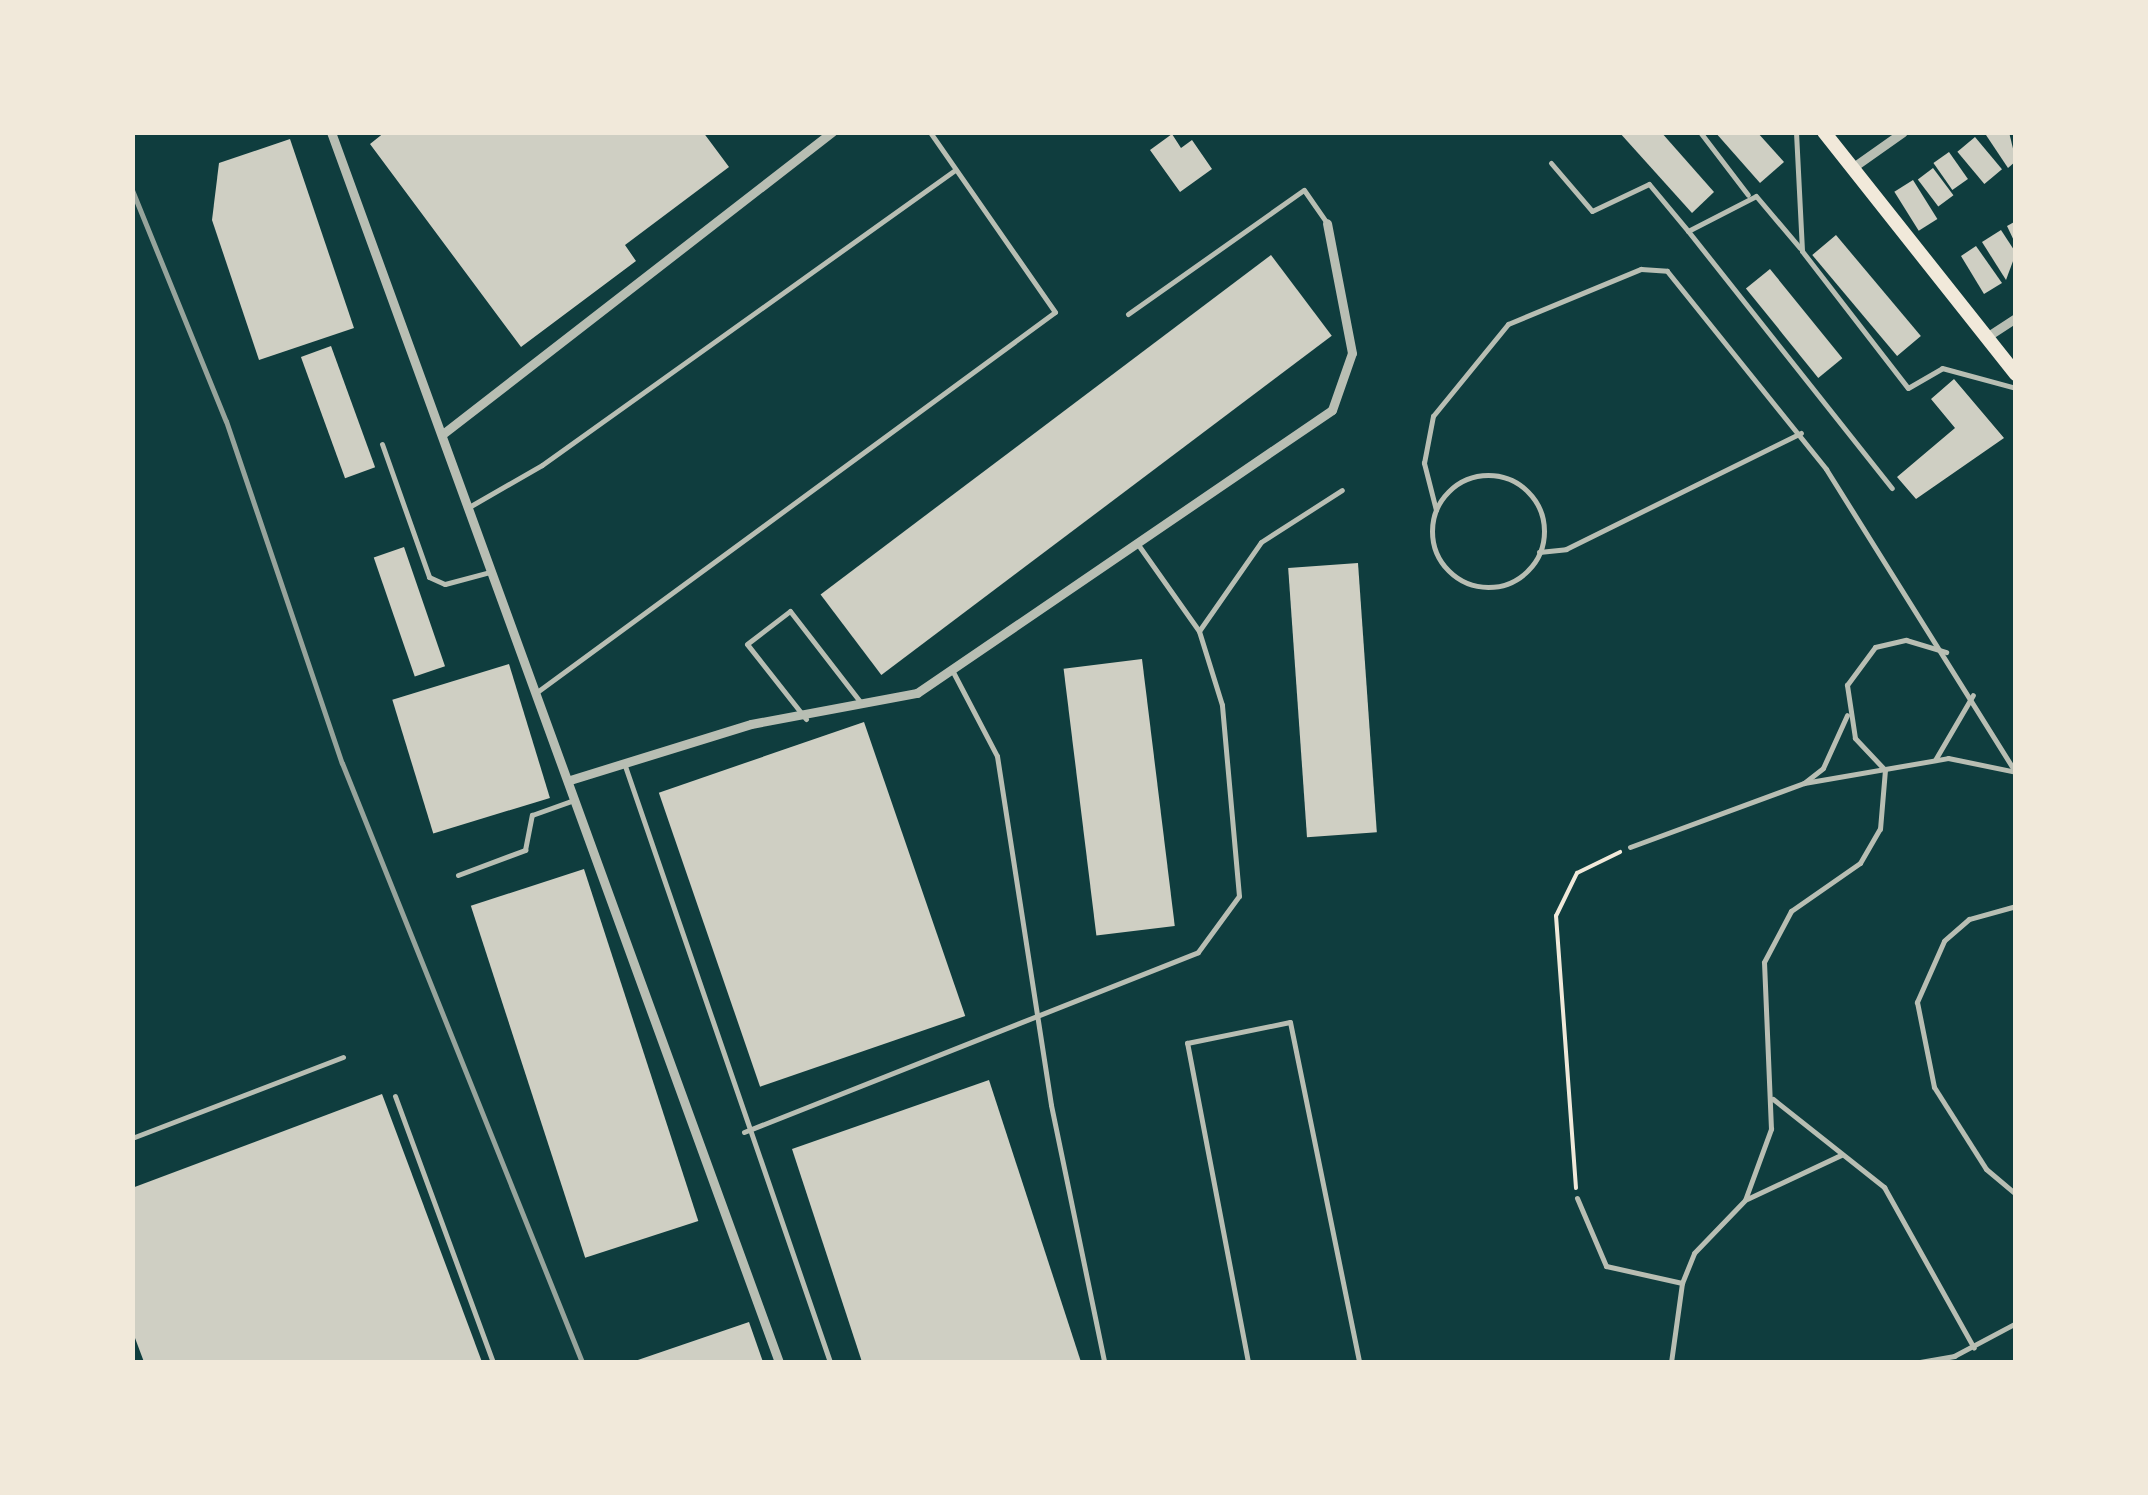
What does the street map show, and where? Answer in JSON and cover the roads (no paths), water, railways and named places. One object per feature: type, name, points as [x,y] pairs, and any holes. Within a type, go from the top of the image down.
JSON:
[{"type":"main road","points":[[1824,132],[2016,374]]},
{"type":"street","points":[[332,132],[780,1362]]},
{"type":"street","points":[[444,433],[832,132]]},
{"type":"street","points":[[1852,168],[1904,132]]},
{"type":"street","points":[[570,780],[752,724],[806,719],[916,693],[1332,410],[1352,353],[1327,224]]},
{"type":"street","points":[[1985,338],[2016,318]]},
{"type":"lane","points":[[537,692],[1054,312],[930,132]]},
{"type":"lane","points":[[1700,132],[1748,195],[1802,251],[1908,388],[1942,368],[2016,388]]},
{"type":"lane","points":[[1796,132],[1802,251]]},
{"type":"lane","points":[[1552,163],[1592,211],[1649,184],[1892,488]]},
{"type":"lane","points":[[469,506],[542,465],[956,170]]},
{"type":"lane","points":[[1128,314],[1304,190],[1327,224]]},
{"type":"lane","points":[[1688,231],[1748,195]]},
{"type":"lane","points":[[1801,433],[1566,550],[1539,552],[1501,585],[1463,582],[1436,554],[1436,510],[1424,463],[1433,416],[1508,324],[1640,268],[1685,284],[1801,433],[1949,653],[2014,770]]},
{"type":"lane","points":[[382,444],[429,576],[445,584],[493,572]]},
{"type":"lane","points":[[1436,510],[1466,479],[1516,482],[1538,508],[1539,552]]},
{"type":"lane","points":[[1199,631],[1261,542],[1342,490]]},
{"type":"lane","points":[[744,1132],[1038,1011],[1198,952],[1239,896],[1222,705],[1199,631],[1137,543]]},
{"type":"lane","points":[[806,719],[747,644],[790,611],[862,706]]},
{"type":"lane","points":[[1804,783],[1823,768],[1847,715],[1847,685],[1875,647],[1906,640],[1949,653]]},
{"type":"lane","points":[[950,668],[997,756],[1038,1011],[1104,1362]]},
{"type":"lane","points":[[1934,760],[1973,694]]},
{"type":"lane","points":[[1744,1200],[1773,1099],[1764,962],[1791,911],[1873,848],[1884,770],[1847,715]]},
{"type":"lane","points":[[1630,847],[1804,783],[1934,760],[2014,770]]},
{"type":"lane","points":[[624,763],[744,1132],[830,1362]]},
{"type":"lane","points":[[458,875],[525,850],[532,815],[577,799]]},
{"type":"lane","points":[[2016,906],[1969,918],[1944,941],[1917,1002],[1934,1087],[1986,1169],[2016,1194]]},
{"type":"lane","points":[[1248,1362],[1187,1044],[1290,1022],[1358,1362]]},
{"type":"lane","points":[[132,1138],[343,1057]]},
{"type":"lane","points":[[395,1096],[493,1362]]},
{"type":"lane","points":[[1773,1099],[1884,1187],[1974,1348]]},
{"type":"lane","points":[[1670,1362],[1682,1283],[1694,1252],[1744,1200],[1841,1155]]},
{"type":"lane","points":[[1577,1198],[1606,1266],[1682,1283]]},
{"type":"lane","points":[[1920,1362],[1974,1348],[2016,1323]]},
{"type":"railway","points":[[132,190],[226,421],[342,763],[582,1362]]}]
